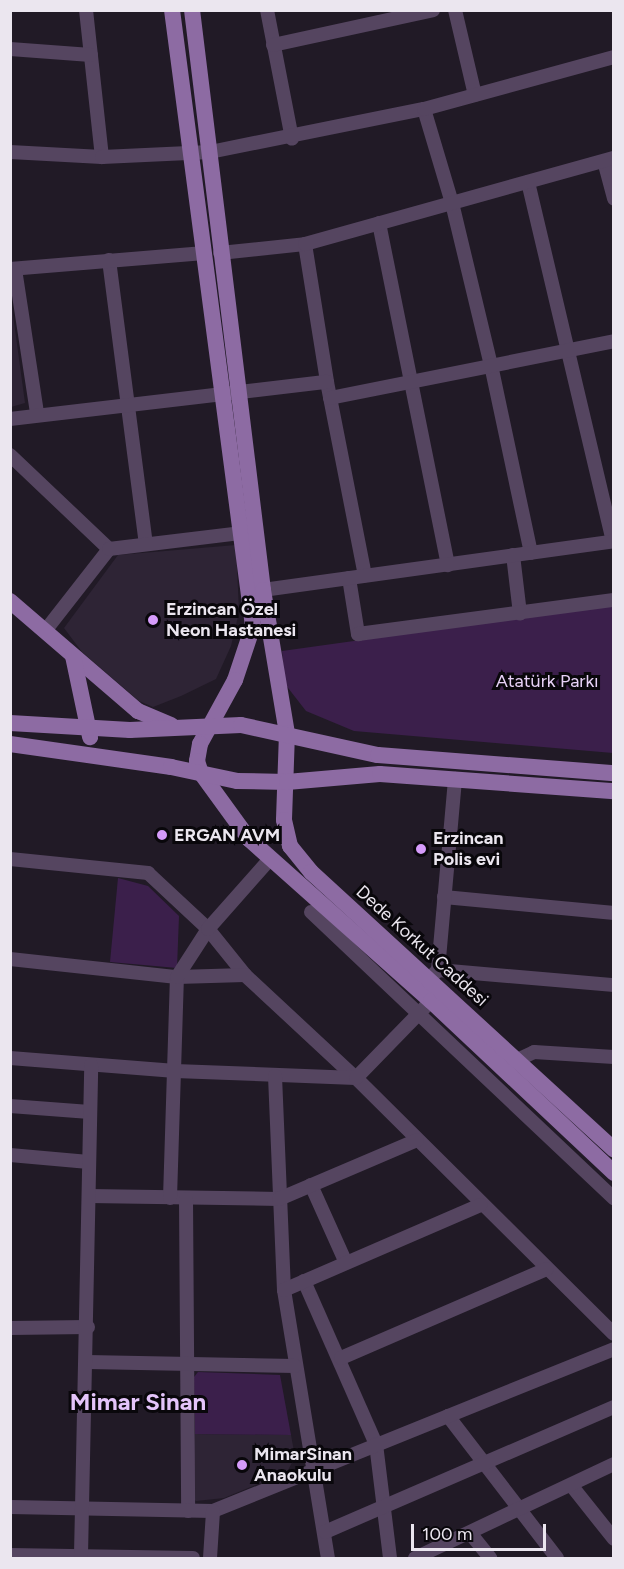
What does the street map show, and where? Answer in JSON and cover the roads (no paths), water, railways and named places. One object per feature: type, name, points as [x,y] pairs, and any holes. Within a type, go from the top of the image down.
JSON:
[{"type":"main road","points":[[172,10],[190,154],[212,253],[232,391],[242,533],[253,626],[235,680],[208,726],[197,760],[201,773]]},
{"type":"main road","points":[[192,10],[210,152],[212,253]]},
{"type":"main road","name":"Dede Korkut Caddesi","points":[[232,391],[287,733],[284,820],[290,846],[311,872],[434,974],[517,1060],[614,1150]]},
{"type":"main road","points":[[10,601],[138,711],[175,727]]},
{"type":"main road","points":[[73,656],[87,729],[97,755]]},
{"type":"main road","points":[[10,723],[87,729],[241,725],[287,733],[315,743],[378,755],[614,772]]},
{"type":"main road","points":[[10,744],[97,755],[237,781],[287,782],[380,774],[614,791]]},
{"type":"main road","name":"Dede Korkut Caddesi","points":[[201,773],[249,839],[431,1000],[614,1173]]},
{"type":"street","points":[[86,10],[102,157]]},
{"type":"street","points":[[267,10],[292,139]]},
{"type":"street","points":[[273,45],[433,10]]},
{"type":"street","points":[[455,10],[475,95]]},
{"type":"street","points":[[10,49],[91,55]]},
{"type":"street","points":[[10,152],[102,157],[210,152],[292,139],[424,109],[614,57]]},
{"type":"street","points":[[424,109],[452,203],[491,365],[531,553]]},
{"type":"street","points":[[37,413],[13,269],[305,244],[609,159],[614,199]]},
{"type":"street","points":[[263,590],[613,541],[528,182]]},
{"type":"street","points":[[379,223],[448,565]]},
{"type":"street","points":[[305,244],[327,382],[365,575]]},
{"type":"street","points":[[109,260],[146,543]]},
{"type":"street","points":[[330,398],[614,341]]},
{"type":"street","points":[[10,418],[128,402],[327,382]]},
{"type":"street","points":[[11,455],[109,549]]},
{"type":"street","points":[[45,631],[109,549],[242,533]]},
{"type":"street","points":[[513,555],[520,614]]},
{"type":"street","points":[[349,578],[358,634],[614,600]]},
{"type":"street","points":[[455,779],[434,974],[614,985]]},
{"type":"street","points":[[10,859],[148,873],[208,929],[245,975],[356,1077],[480,1205],[614,1334]]},
{"type":"street","points":[[170,1198],[177,977],[208,929],[270,859]]},
{"type":"street","points":[[444,897],[614,913]]},
{"type":"street","points":[[311,912],[614,1199]]},
{"type":"street","points":[[10,959],[177,977],[245,975]]},
{"type":"street","points":[[10,1058],[175,1071],[356,1077],[431,1000]]},
{"type":"street","points":[[517,1060],[534,1052],[614,1057]]},
{"type":"street","points":[[81,1555],[88,1327],[91,1065]]},
{"type":"street","points":[[274,1076],[284,1290],[312,1472],[325,1532],[328,1558]]},
{"type":"street","points":[[10,1106],[90,1112]]},
{"type":"street","points":[[89,1196],[279,1199],[417,1140]]},
{"type":"street","points":[[10,1155],[89,1162]]},
{"type":"street","points":[[311,1185],[346,1263]]},
{"type":"street","points":[[186,1199],[189,1365],[188,1510]]},
{"type":"street","points":[[284,1290],[480,1205]]},
{"type":"street","points":[[341,1358],[547,1269]]},
{"type":"street","points":[[304,1281],[341,1358],[376,1444],[381,1509],[390,1558]]},
{"type":"street","points":[[10,1328],[88,1327]]},
{"type":"street","points":[[10,1507],[213,1511],[614,1348]]},
{"type":"street","points":[[87,1362],[295,1366]]},
{"type":"street","points":[[325,1532],[614,1407]]},
{"type":"street","points":[[448,1416],[481,1463],[557,1558]]},
{"type":"street","points":[[415,1558],[519,1511],[614,1464]]},
{"type":"street","points":[[571,1485],[614,1539]]},
{"type":"street","points":[[210,1558],[213,1511]]},
{"type":"street","points":[[470,1533],[490,1558]]},
{"type":"street","points":[[10,1555],[193,1558]]},
{"type":"place","name":"Erzincan Özel Neon Hastanesi","points":[[153,620]]},
{"type":"place","name":"ERGAN AVM","points":[[162,835]]},
{"type":"place","name":"Erzincan Polis evi","points":[[421,849]]},
{"type":"place","name":"MimarSinan Anaokulu","points":[[242,1465]]},
{"type":"district","name":"Mimar Sinan","points":[[138,1402]]},
{"type":"park label","name":"Atatürk Parkı","points":[[547,681]]}]
